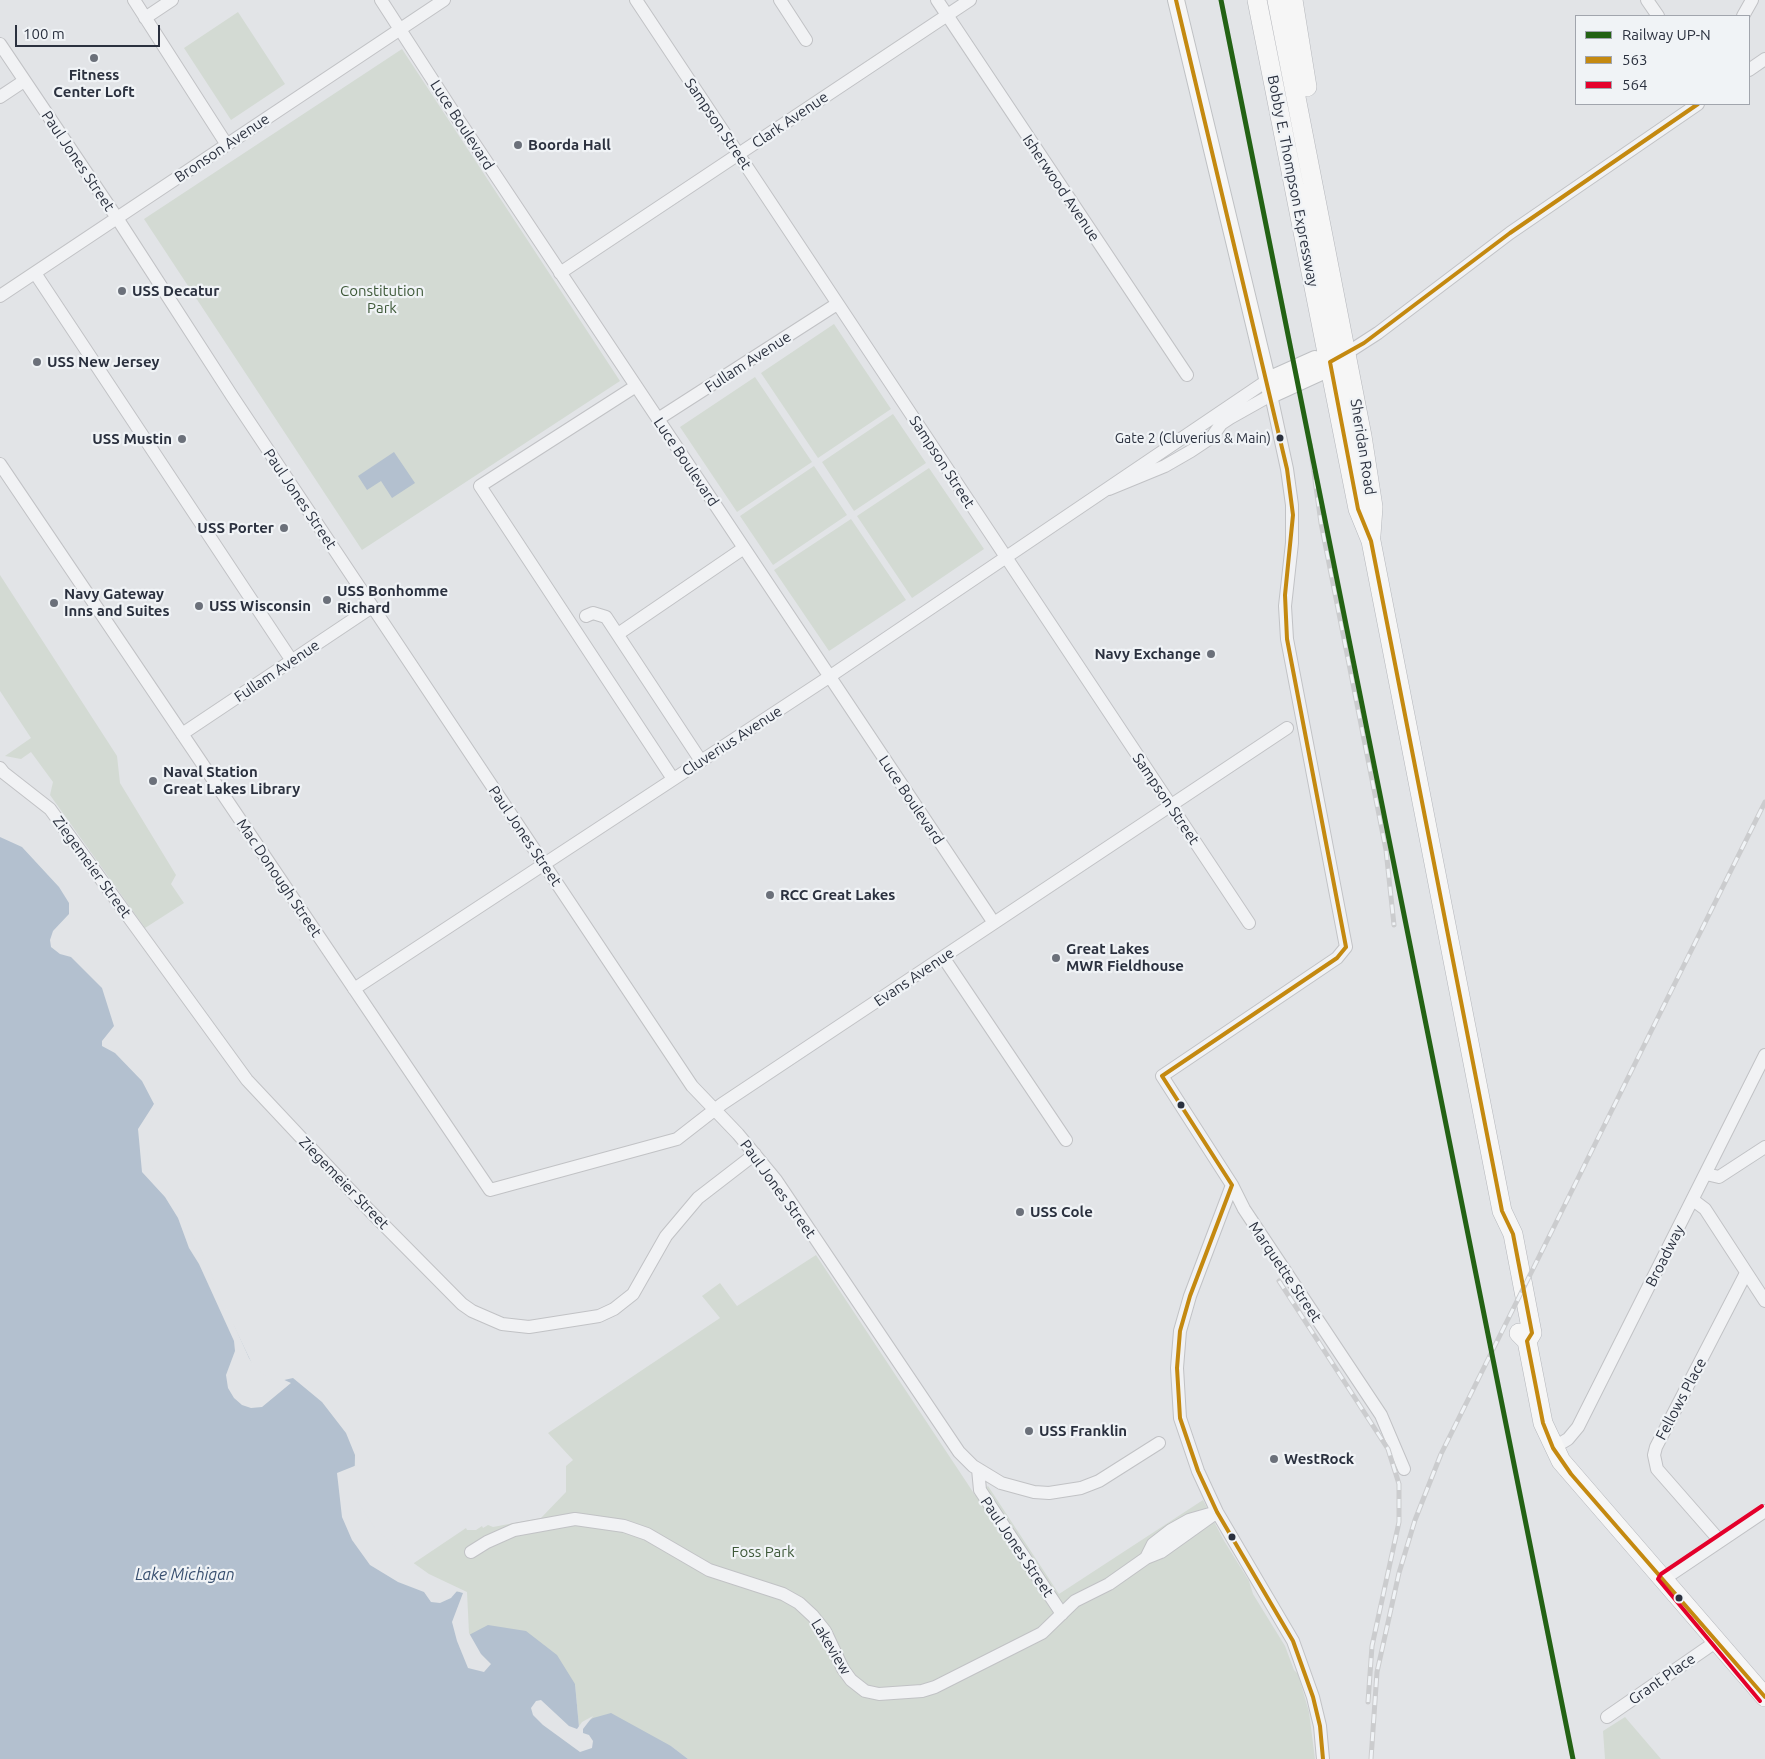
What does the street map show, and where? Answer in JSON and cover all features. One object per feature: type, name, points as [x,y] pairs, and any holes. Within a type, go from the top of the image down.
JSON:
[{"type":"highway","name":"Bobby E. Thompson Expressway","points":[[1257,0],[1330,362]]},
{"type":"highway","name":"Bobby E. Thompson Expressway","points":[[1277,0],[1347,353]]},
{"type":"highway","points":[[1293,0],[1310,103],[1304,130]]},
{"type":"highway","name":"Sheridan Road","points":[[1347,353],[1373,507],[1371,541]]},
{"type":"highway","name":"Sheridan Road","points":[[1330,362],[1358,509],[1371,541],[1502,1211],[1513,1234],[1532,1333],[1527,1342],[1541,1413],[1553,1448],[1571,1474],[1765,1697]]},
{"type":"main road","points":[[1176,0],[1270,388],[1319,373],[1330,362],[1347,353]]},
{"type":"street","points":[[134,0],[227,145]]},
{"type":"street","points":[[145,18],[172,0]]},
{"type":"street","name":"Luce Boulevard","points":[[382,0],[560,273],[994,924]]},
{"type":"street","name":"Bronson Avenue","points":[[0,296],[444,0]]},
{"type":"street","name":"Sampson Street","points":[[636,0],[1249,923]]},
{"type":"street","points":[[780,0],[806,40]]},
{"type":"street","name":"Isherwood Avenue","points":[[937,0],[1187,375]]},
{"type":"street","name":"Clark Avenue","points":[[560,273],[970,0]]},
{"type":"street","points":[[1647,0],[1657,15]]},
{"type":"street","points":[[1744,15],[1752,0]]},
{"type":"street","name":"Paul Jones Street","points":[[0,44],[117,218],[372,607],[692,1086],[755,1154],[776,1180],[952,1444],[978,1469],[980,1492],[1062,1614]]},
{"type":"street","points":[[1750,69],[1765,59]]},
{"type":"street","points":[[0,97],[24,80]]},
{"type":"street","points":[[1347,353],[1378,333],[1510,233],[1697,105]]},
{"type":"street","points":[[34,273],[292,661]]},
{"type":"street","name":"Fullam Avenue","points":[[658,419],[837,304]]},
{"type":"street","points":[[636,386],[480,486],[673,779]]},
{"type":"street","name":"Cluverius Avenue","points":[[354,989],[829,677],[1109,489],[1153,456],[1270,388]]},
{"type":"street","name":"Marquette Street","points":[[1270,388],[1288,469],[1292,505],[1292,542],[1285,606],[1287,639],[1346,947],[1337,958],[1162,1076],[1232,1185],[1244,1209],[1381,1415],[1404,1469]]},
{"type":"street","name":"Mac Donough Street","points":[[0,464],[490,1190],[522,1181]]},
{"type":"street","points":[[618,634],[744,548]]},
{"type":"street","name":"Fullam Avenue","points":[[182,734],[372,607]]},
{"type":"street","points":[[586,616],[594,613],[602,614],[618,634],[701,761]]},
{"type":"street","name":"Evans Avenue","points":[[522,1181],[677,1139],[714,1110],[1287,728]]},
{"type":"street","name":"Ziegemeier Street","points":[[0,768],[50,809],[247,1080],[369,1210],[462,1304],[472,1311],[502,1324],[529,1327],[599,1316],[614,1309],[633,1294],[666,1236],[691,1206],[755,1154]]},
{"type":"street","points":[[943,957],[1066,1140]]},
{"type":"street","name":"Broadway","points":[[1553,1448],[1568,1439],[1578,1427],[1765,1054]]},
{"type":"street","points":[[1706,1174],[1719,1177],[1765,1147]]},
{"type":"street","points":[[1232,1185],[1189,1297],[1180,1330],[1176,1368],[1180,1418],[1198,1470],[1217,1512],[1293,1641],[1313,1697],[1320,1726],[1323,1759]]},
{"type":"street","points":[[1693,1200],[1705,1209],[1765,1301]]},
{"type":"street","name":"Fellows Place","points":[[1720,1541],[1657,1468],[1654,1456],[1656,1447],[1746,1274]]},
{"type":"street","points":[[978,1469],[995,1480],[1015,1488],[1034,1492],[1066,1491],[1099,1481],[1160,1443]]},
{"type":"street","points":[[1664,1580],[1765,1511]]},
{"type":"street","name":"Lakeview","points":[[471,1552],[487,1542],[514,1530],[575,1519],[624,1526],[647,1534],[708,1570],[783,1594],[799,1603],[814,1616],[825,1631],[843,1669],[851,1680],[865,1691],[879,1694],[922,1691],[935,1687],[1042,1633],[1075,1601],[1109,1584],[1146,1558],[1161,1552],[1217,1512]]},
{"type":"street","name":"Grant Place","points":[[1607,1717],[1717,1641]]},
{"type":"green space","points":[[238,12],[285,84],[231,120],[184,48]]},
{"type":"green space","name":"Constitution Park","points":[[402,49],[620,381],[362,550],[144,219]]},
{"type":"green space","points":[[834,324],[891,409],[818,458],[761,373]]},
{"type":"green space","points":[[755,377],[812,462],[737,512],[680,427]]},
{"type":"green space","points":[[893,414],[926,463],[854,511],[822,462]]},
{"type":"green space","points":[[814,466],[847,515],[773,565],[740,516]]},
{"type":"green space","points":[[929,468],[984,549],[912,598],[857,516]]},
{"type":"green space","points":[[851,519],[906,600],[829,651],[774,570]]},
{"type":"green space","points":[[0,575],[117,756],[120,783],[176,875],[171,884],[184,903],[145,928],[50,795],[53,782],[31,752],[21,759],[5,756],[31,738],[0,691]]},
{"type":"green space","name":"Foss Park","points":[[816,1255],[975,1495],[988,1486],[1059,1594],[1203,1500],[1223,1539],[1249,1581],[1253,1594],[1285,1646],[1294,1670],[1298,1674],[1309,1712],[1315,1759],[688,1759],[671,1746],[579,1727],[575,1684],[467,1637],[465,1593],[454,1591],[411,1565],[466,1528],[467,1530],[476,1530],[482,1526],[483,1528],[488,1525],[493,1527],[541,1518],[566,1492],[566,1466],[573,1460],[548,1433],[720,1318],[702,1296],[720,1283],[737,1306]]},
{"type":"green space","points":[[1625,1717],[1661,1759],[1605,1759],[1603,1731]]},
{"type":"water","points":[[394,452],[415,483],[392,498],[381,481],[367,490],[358,476]]},
{"type":"water","name":"Lake Michigan","points":[[0,837],[22,847],[59,887],[69,903],[69,914],[53,931],[50,940],[51,947],[60,954],[71,957],[102,988],[114,1026],[102,1041],[102,1046],[115,1053],[142,1081],[154,1104],[146,1130],[147,1165],[179,1211],[255,1370],[271,1383],[293,1378],[322,1402],[346,1433],[355,1455],[354,1501],[373,1530],[403,1559],[454,1591],[465,1593],[467,1636],[488,1625],[526,1631],[557,1655],[575,1684],[579,1727],[593,1718],[611,1713],[671,1746],[688,1759],[0,1759]]},
{"type":"pier","points":[[154,1098],[156,1104],[149,1130],[147,1149],[149,1164],[182,1210],[249,1358],[256,1369],[272,1380],[280,1378],[291,1383],[262,1407],[251,1408],[242,1405],[234,1398],[228,1388],[226,1375],[235,1351],[234,1341],[199,1264],[189,1248],[178,1218],[165,1197],[142,1172],[138,1129],[154,1104]]},
{"type":"pier","points":[[357,1465],[357,1501],[375,1528],[405,1557],[429,1574],[467,1592],[469,1633],[481,1654],[491,1664],[484,1672],[468,1668],[457,1641],[452,1622],[463,1593],[457,1591],[451,1598],[440,1603],[431,1602],[424,1592],[398,1582],[370,1565],[352,1540],[342,1517],[337,1473]]},
{"type":"pier","points":[[541,1700],[569,1726],[577,1729],[582,1722],[593,1716],[583,1729],[583,1733],[589,1735],[593,1741],[592,1748],[580,1752],[543,1725],[533,1715],[531,1708],[536,1701]]},
{"type":"railway","points":[[1310,444],[1321,523],[1386,850],[1394,925]]},
{"type":"railway","points":[[1371,1759],[1377,1672],[1399,1573],[1415,1520],[1441,1454],[1765,802]]},
{"type":"railway","points":[[1279,1281],[1388,1449],[1399,1484],[1399,1522],[1372,1646],[1368,1702]]},
{"type":"rail line","name":"UP-N","points":[[1221,0],[1573,1759]]},
{"type":"transit line","name":"563","points":[[1176,0],[1287,469],[1293,515],[1285,595],[1287,639],[1346,947]]},
{"type":"transit line","name":"563","points":[[1697,105],[1510,233],[1364,343],[1330,362],[1358,509],[1371,541],[1502,1211],[1513,1234],[1532,1333],[1527,1341],[1543,1423],[1553,1448],[1571,1474],[1765,1697]]},
{"type":"transit line","name":"563","points":[[1162,1076],[1337,958],[1346,947]]},
{"type":"transit line","name":"563","points":[[1162,1076],[1232,1185]]},
{"type":"transit line","name":"563","points":[[1232,1185],[1190,1296],[1180,1331],[1177,1368],[1180,1418],[1198,1471],[1217,1512],[1293,1641],[1313,1697],[1320,1726],[1323,1759]]},
{"type":"transit line","name":"564","points":[[1760,1701],[1658,1579],[1661,1574],[1762,1506]]},
{"type":"place","name":"Fitness Center Loft","points":[[94,58]]},
{"type":"place","name":"Boorda Hall","points":[[518,145]]},
{"type":"place","name":"USS Decatur","points":[[122,291]]},
{"type":"place","name":"USS New Jersey","points":[[37,362]]},
{"type":"place","name":"Gate 2 (Cluverius & Main)","points":[[1280,438]]},
{"type":"place","name":"USS Mustin","points":[[182,439]]},
{"type":"place","name":"USS Porter","points":[[284,528]]},
{"type":"place","name":"USS Bonhomme Richard","points":[[327,600]]},
{"type":"place","name":"Navy Gateway Inns and Suites","points":[[54,603]]},
{"type":"place","name":"USS Wisconsin","points":[[199,606]]},
{"type":"place","name":"Navy Exchange","points":[[1211,654]]},
{"type":"place","name":"Naval Station Great Lakes Library","points":[[153,781]]},
{"type":"place","name":"RCC Great Lakes","points":[[770,895]]},
{"type":"place","name":"Great Lakes MWR Fieldhouse","points":[[1056,958]]},
{"type":"place","name":"USS Cole","points":[[1020,1212]]},
{"type":"place","name":"USS Franklin","points":[[1029,1431]]},
{"type":"place","name":"WestRock","points":[[1274,1459]]}]
